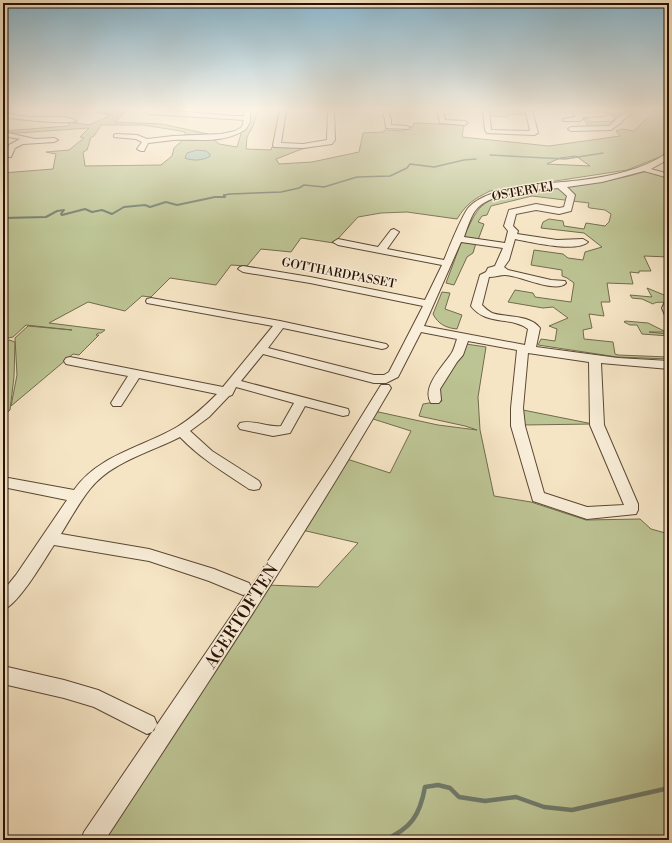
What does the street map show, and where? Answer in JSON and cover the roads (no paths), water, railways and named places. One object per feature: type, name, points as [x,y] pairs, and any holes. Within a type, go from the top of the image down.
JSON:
[{"type":"street","points":[[8,155],[11,149]]},
{"type":"street","name":"ØSTERVEJ","points":[[385,383],[394,374],[429,304],[471,210],[484,199],[500,193],[620,175],[644,169],[664,160],[669,156]]},
{"type":"street","points":[[644,169],[669,176]]},
{"type":"street","points":[[498,271],[514,231],[508,226],[512,212],[536,207],[560,210],[568,209],[571,195],[559,184]]},
{"type":"street","points":[[381,250],[394,232]]},
{"type":"street","points":[[512,236],[575,244],[583,242]]},
{"type":"street","points":[[458,238],[508,246]]},
{"type":"street","points":[[338,242],[447,263]]},
{"type":"street","name":"GOTTHARDPASSET","points":[[243,269],[310,280],[429,304]]},
{"type":"street","points":[[561,283],[551,283],[498,271],[485,275],[476,306],[487,315],[526,322],[534,328],[526,349],[517,408],[518,426],[538,497],[587,513],[631,510],[631,504],[597,425],[594,359]]},
{"type":"street","points":[[151,300],[280,324],[382,346]]},
{"type":"street","points":[[669,304],[667,308],[669,313]]},
{"type":"street","points":[[3,604],[22,580],[85,485],[106,467],[161,442],[201,417],[216,404],[231,387],[262,350],[280,324]]},
{"type":"street","points":[[417,328],[463,338],[594,359],[648,365],[669,365]]},
{"type":"street","points":[[435,400],[434,389],[452,360],[457,355],[463,338]]},
{"type":"street","points":[[262,350],[385,383]]},
{"type":"street","points":[[70,361],[136,375],[231,387],[302,401],[343,412]]},
{"type":"street","points":[[117,403],[136,375]]},
{"type":"street","name":"AGERTOFTEN","points":[[92,840],[173,720],[313,504],[385,383]]},
{"type":"street","points":[[246,426],[273,432],[285,430],[302,401]]},
{"type":"street","points":[[182,430],[195,445],[217,462],[254,485]]},
{"type":"street","points":[[3,482],[77,496]]},
{"type":"street","points":[[50,538],[149,556],[208,574],[243,588]]},
{"type":"street","points":[[3,675],[64,689],[98,699],[147,724]]},
{"type":"waterway","points":[[490,155],[565,159],[603,153]]},
{"type":"waterway","points":[[224,195],[281,192],[299,188],[304,185],[324,187],[357,177],[390,176],[407,168],[410,164],[434,167],[464,160],[476,159]]},
{"type":"waterway","points":[[3,218],[46,217],[57,211],[64,210],[61,214],[62,215],[85,209],[92,212],[102,210],[112,214],[124,207],[145,205],[150,207],[166,202],[177,205],[215,197],[225,197],[224,195]]},
{"type":"waterway","points":[[384,840],[401,831],[413,820],[420,806],[425,787],[438,785],[450,788],[459,797],[485,801],[516,797],[544,807],[572,810],[669,788]]}]
